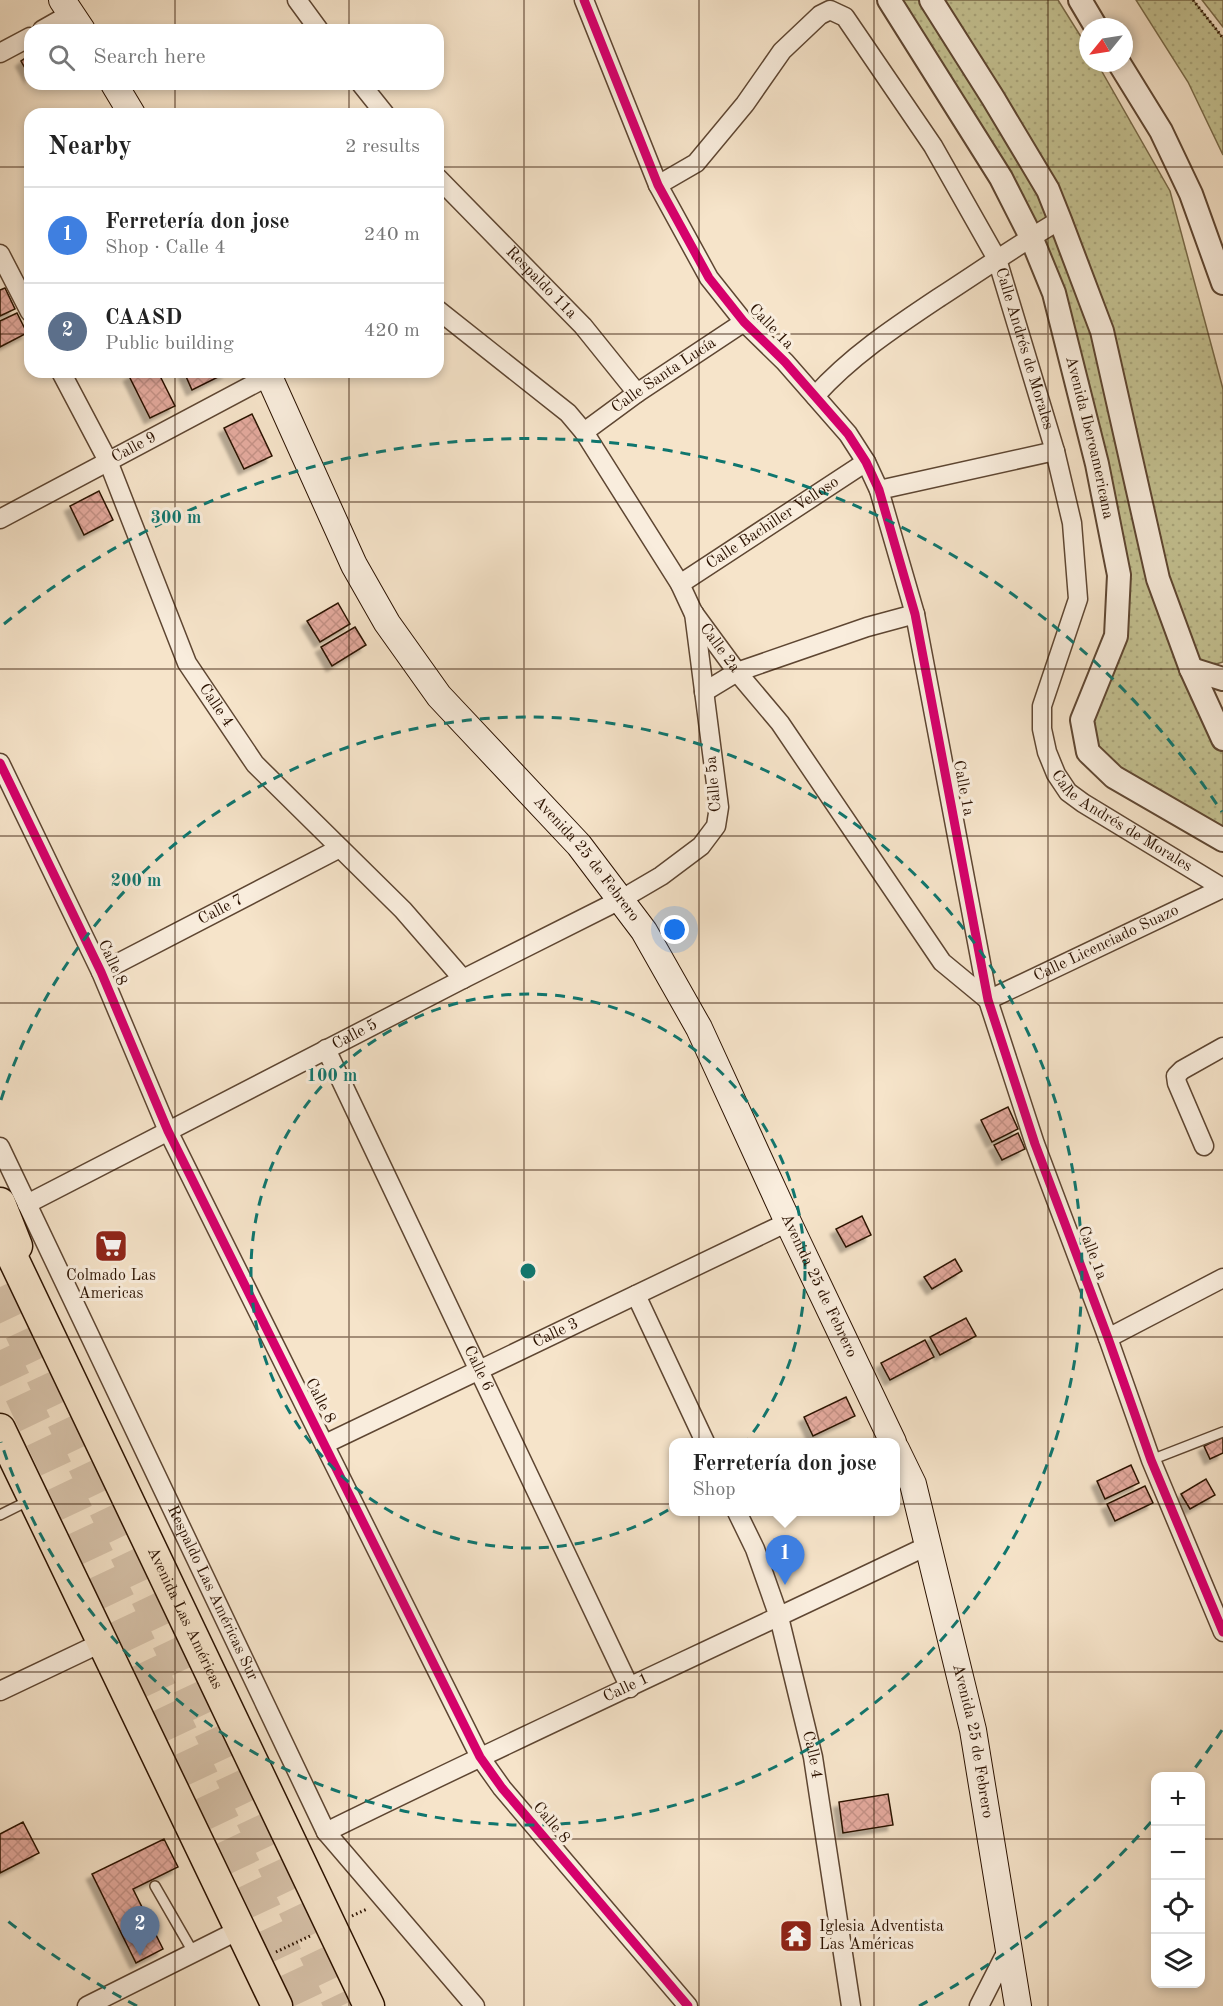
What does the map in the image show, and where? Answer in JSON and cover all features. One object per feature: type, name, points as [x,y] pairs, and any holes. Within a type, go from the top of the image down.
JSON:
[{"type":"main road","points":[[118,90],[128,108]]},
{"type":"main road","name":"Avenida 25 de Febrero","points":[[270,378],[354,565],[387,623],[440,696],[579,845],[644,932],[699,1028],[891,1438]]},
{"type":"main road","points":[[14,1204],[69,1373]]},
{"type":"main road","name":"Avenida Las Américas","points":[[0,1231],[369,2006]]},
{"type":"main road","points":[[0,1429],[277,2006]]},
{"type":"main road","name":"Avenida 25 de Febrero","points":[[900,1457],[913,1484],[973,1730],[1018,2006]]},
{"type":"street","points":[[297,0],[315,24]]},
{"type":"street","name":"Calle 1a","points":[[584,0],[658,185],[709,278],[744,322],[785,362],[849,434],[879,490],[915,614],[988,1000],[1035,1144],[1151,1460],[1221,1620]]},
{"type":"street","name":"Avenida Iberoamericana","points":[[889,0],[1001,178],[1031,237],[1054,293],[1097,464],[1119,575],[1116,636],[1082,720],[1088,752],[1114,777],[1223,840]]},
{"type":"street","points":[[931,0],[1048,190],[1060,220],[1102,331],[1158,579],[1191,669],[1223,739]]},
{"type":"street","points":[[1080,0],[1091,18]]},
{"type":"street","name":"Calle Andrés de Morales","points":[[658,185],[696,163],[745,104],[782,51],[825,6],[845,17],[933,146],[997,259],[1054,451],[1072,523],[1078,599],[1042,706],[1042,729],[1047,752],[1056,774],[1068,792],[1076,798],[1223,888]]},
{"type":"street","points":[[53,24],[72,14]]},
{"type":"street","points":[[0,53],[24,40]]},
{"type":"street","points":[[1124,72],[1161,132],[1191,194],[1223,283]]},
{"type":"street","points":[[366,90],[380,108]]},
{"type":"street","name":"Respaldo 11a","points":[[444,184],[583,326],[637,393]]},
{"type":"street","points":[[814,396],[832,376],[873,342],[1060,220]]},
{"type":"street","points":[[0,254],[24,300]]},
{"type":"street","name":"Calle 2a","points":[[444,315],[568,413],[584,432],[680,584],[693,612],[737,672],[780,723],[942,962],[988,1000]]},
{"type":"street","name":"Calle Santa Lucía","points":[[584,432],[637,393],[744,322]]},
{"type":"street","name":"Calle 4","points":[[64,378],[108,461],[187,663],[255,764],[403,910],[463,979]]},
{"type":"street","name":"Calle 9","points":[[0,519],[261,378]]},
{"type":"street","points":[[879,490],[1054,451]]},
{"type":"street","name":"Calle Bachiller Velloso","points":[[680,584],[866,462]]},
{"type":"street","name":"Calle 5a","points":[[620,900],[661,876],[701,846],[716,826],[719,807],[693,612]]},
{"type":"street","points":[[704,692],[737,672],[867,627],[915,614]]},
{"type":"street","points":[[1191,669],[1223,679]]},
{"type":"street","name":"Calle 8","points":[[0,763],[101,972],[168,1131],[480,1757],[502,1788],[688,2006]]},
{"type":"street","name":"Calle 7","points":[[101,972],[340,848]]},
{"type":"street","name":"Calle Licenciado Suazo","points":[[988,1000],[1223,888]]},
{"type":"street","name":"Calle 5","points":[[14,1204],[168,1131],[620,900]]},
{"type":"street","points":[[1204,1146],[1176,1076],[1182,1070],[1223,1047]]},
{"type":"street","name":"Calle 6","points":[[326,1049],[630,1688]]},
{"type":"street","name":"Respaldo Las Américas Sur","points":[[0,1146],[14,1204],[326,1832],[475,2006]]},
{"type":"street","name":"Calle 3","points":[[325,1444],[788,1222]]},
{"type":"street","points":[[1108,1338],[1223,1278]]},
{"type":"street","points":[[636,1295],[703,1438]]},
{"type":"street","name":"Calle 4","points":[[739,1516],[755,1549],[779,1617],[813,1758],[851,2006]]},
{"type":"street","name":"Calle 1","points":[[326,1832],[927,1546]]},
{"type":"street","points":[[0,1691],[103,1642]]},
{"type":"street","points":[[87,2006],[239,1930]]},
{"type":"street","points":[[979,2006],[1008,1949]]},
{"type":"lane","points":[[1151,1460],[1223,1432]]},
{"type":"lane","points":[[0,1515],[33,1499]]},
{"type":"lane","points":[[155,1886],[194,1952]]},
{"type":"path","points":[[1193,0],[1223,38]]},
{"type":"path","points":[[255,1962],[370,1907]]},
{"type":"shaded area","points":[[897,0],[924,0],[1046,194],[1100,346],[1155,583],[1223,748],[1223,837],[1092,750],[1087,718],[1120,633],[1057,291]]},
{"type":"shaded area","points":[[940,0],[1058,0],[1079,34],[1079,72],[1102,72],[1170,191],[1223,389],[1223,662],[1202,668],[1165,568],[1109,326],[1072,218]]},
{"type":"shaded area","points":[[1136,0],[1193,0],[1223,38],[1223,155],[1188,82]]},
{"type":"shaded area","points":[[1202,0],[1223,0],[1223,27]]},
{"type":"building","points":[[5,288],[15,309],[0,316],[0,290]]},
{"type":"building","points":[[17,313],[24,327],[24,335],[0,347],[0,321]]},
{"type":"building","points":[[130,378],[161,378],[175,406],[150,418]]},
{"type":"building","points":[[187,378],[216,378],[192,390]]},
{"type":"building","points":[[252,414],[272,456],[244,469],[224,428]]},
{"type":"building","points":[[99,491],[113,520],[84,535],[70,506]]},
{"type":"building","points":[[338,603],[350,624],[320,642],[307,621]]},
{"type":"building","points":[[355,627],[366,645],[332,666],[321,647]]},
{"type":"building","points":[[1008,1107],[1018,1129],[992,1142],[981,1120]]},
{"type":"building","points":[[1018,1133],[1025,1149],[1002,1160],[994,1145]]},
{"type":"building","points":[[862,1216],[871,1235],[846,1247],[836,1229]]},
{"type":"building","points":[[955,1259],[962,1271],[932,1289],[924,1277]]},
{"type":"building","points":[[966,1318],[976,1336],[940,1355],[930,1337]]},
{"type":"building","points":[[925,1340],[934,1357],[890,1380],[881,1363]]},
{"type":"building","points":[[846,1397],[855,1416],[813,1436],[804,1417]]},
{"type":"building","points":[[1223,1437],[1223,1453],[1210,1459],[1204,1446]]},
{"type":"building","points":[[1131,1465],[1139,1483],[1105,1499],[1097,1481]]},
{"type":"building","points":[[1206,1479],[1215,1495],[1190,1509],[1181,1494]]},
{"type":"building","points":[[1145,1486],[1153,1503],[1115,1521],[1107,1504]]},
{"type":"building","points":[[888,1794],[893,1825],[843,1833],[839,1802]]},
{"type":"building","points":[[23,1822],[39,1853],[0,1873],[0,1834]]},
{"type":"building","points":[[164,1839],[178,1867],[133,1889],[163,1949],[136,1963],[92,1874]]},
{"type":"tunnel","points":[[0,1287],[341,2006]]},
{"type":"tunnel","points":[[0,1350],[310,2006]]},
{"type":"cycle path","points":[[584,0],[658,185],[709,278],[744,322],[785,362],[848,434],[866,462],[879,490],[915,614],[988,1000],[1035,1144],[1151,1460],[1223,1632]]},
{"type":"cycle path","points":[[0,763],[101,972],[168,1131],[480,1757],[502,1788],[688,2006]]},
{"type":"place","name":"Colmado Las Americas","points":[[111,1246]]},
{"type":"place","name":"Ferretería don jose","points":[[785,1585]]},
{"type":"place","name":"Iglesia Adventista Las Américas","points":[[796,1936]]},
{"type":"place","name":"CAASD","points":[[140,1956]]}]
